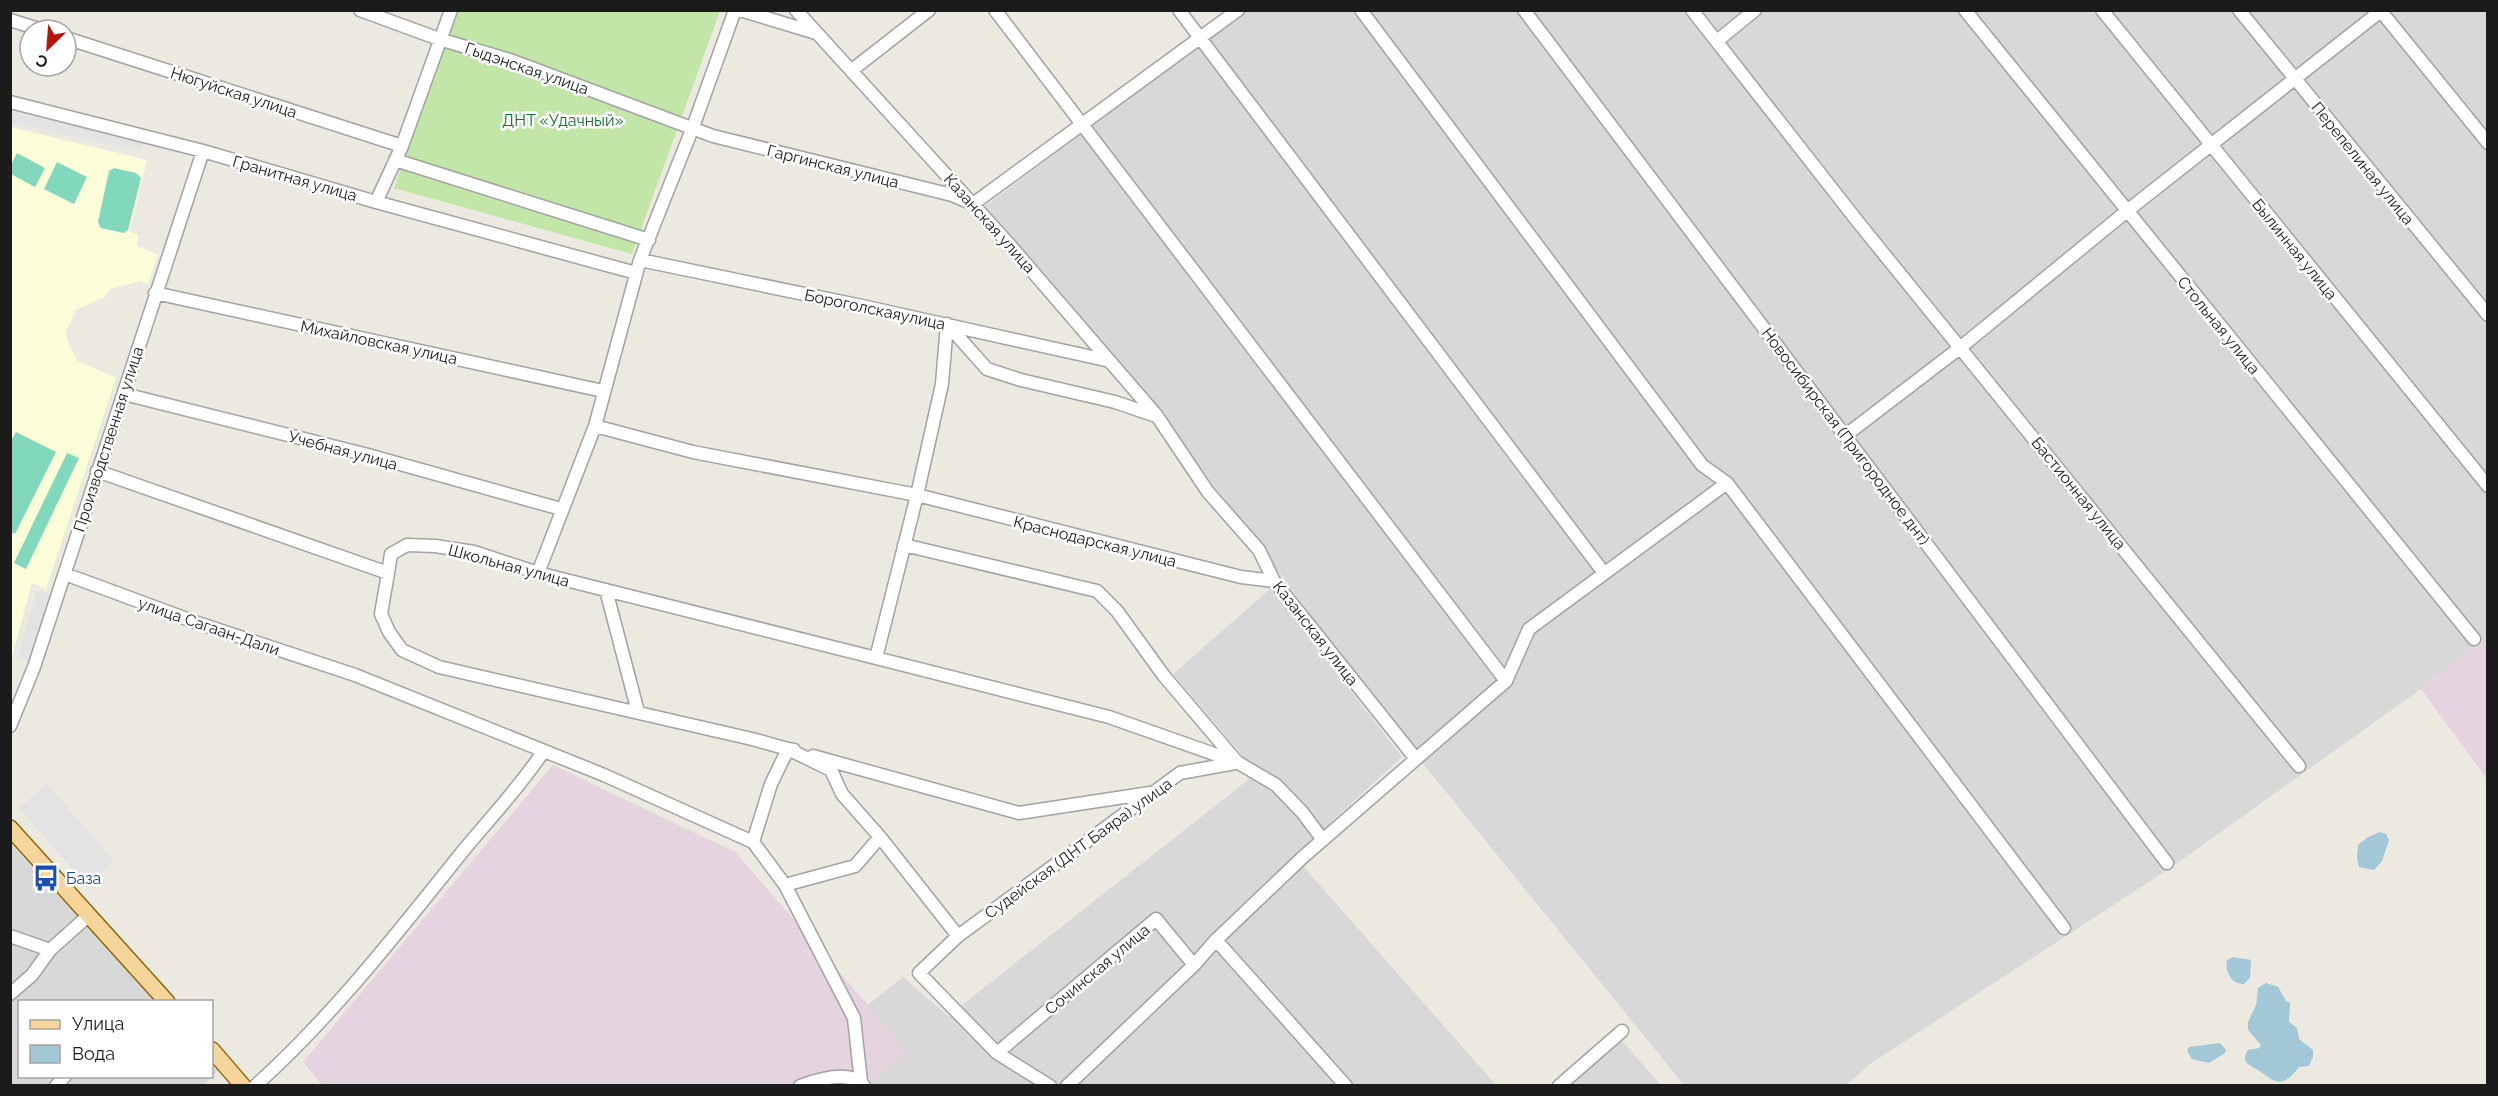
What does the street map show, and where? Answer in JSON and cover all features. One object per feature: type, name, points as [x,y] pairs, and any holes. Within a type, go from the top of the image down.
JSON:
[{"type":"main road","points":[[10,828],[165,1000]]},
{"type":"main road","points":[[213,1051],[243,1086]]},
{"type":"street","name":"Гыдэнская улица","points":[[360,10],[439,39],[513,61],[693,127]]},
{"type":"street","name":"Гранитная улица","points":[[10,102],[203,151],[376,202],[402,146],[450,10]]},
{"type":"street","points":[[538,573],[595,426],[640,260],[693,127],[735,10]]},
{"type":"street","points":[[740,10],[817,33]]},
{"type":"street","name":"Казанская улица","points":[[796,10],[973,204],[1157,416],[1208,492],[1259,550],[1274,581],[1416,759]]},
{"type":"street","points":[[852,70],[929,10]]},
{"type":"street","points":[[994,10],[1506,681]]},
{"type":"street","points":[[1179,10],[1604,573]]},
{"type":"street","points":[[973,204],[1238,10]]},
{"type":"street","points":[[1361,10],[1702,465],[1727,483],[2064,928]]},
{"type":"street","name":"Новосибирская (Пригородное днт)","points":[[1524,10],[2167,863]]},
{"type":"street","name":"Бастионная улица","points":[[1692,10],[1858,222],[2298,766]]},
{"type":"street","points":[[1717,41],[1755,10]]},
{"type":"street","name":"Стольная улица","points":[[1965,10],[2474,639]]},
{"type":"street","name":"Былинная улица","points":[[2102,10],[2487,486]]},
{"type":"street","name":"Перепелиная улица","points":[[2239,10],[2487,315]]},
{"type":"street","points":[[1846,435],[1961,347],[2127,211],[2212,146],[2293,78],[2381,11],[2487,143]]},
{"type":"street","name":"Нюгуйская улица","points":[[78,42],[402,146]]},
{"type":"street","name":"Гаргинская улица","points":[[693,127],[713,136],[952,195],[973,204]]},
{"type":"street","name":"Производственная улица","points":[[10,726],[34,667],[203,151]]},
{"type":"street","points":[[395,160],[649,240]]},
{"type":"street","points":[[376,202],[636,273]]},
{"type":"street","name":"Бороголскаяулица","points":[[640,260],[947,324],[1110,361]]},
{"type":"street","name":"Михайловская улица","points":[[155,293],[603,391]]},
{"type":"street","points":[[947,324],[987,369],[1021,380],[1115,402],[1157,416]]},
{"type":"street","points":[[876,658],[942,384],[947,324]]},
{"type":"street","name":"Учебная улица","points":[[124,393],[368,455],[561,509]]},
{"type":"street","points":[[595,426],[693,452],[917,495]]},
{"type":"street","points":[[97,471],[388,573],[381,614],[402,650],[439,667],[789,749],[1019,813],[1151,793]]},
{"type":"street","points":[[1067,1086],[1216,940],[1323,840],[1506,681],[1529,629],[1727,483]]},
{"type":"street","name":"Краснодарская улица","points":[[917,495],[1241,577],[1274,581]]},
{"type":"street","name":"Школьная улица","points":[[388,573],[391,554],[407,545],[435,546],[474,552],[538,573],[1109,717],[1236,762]]},
{"type":"street","points":[[904,545],[1097,591],[1117,611],[1164,676],[1236,762],[1276,785],[1302,812],[1323,840]]},
{"type":"street","name":"улица Сагаан-Дали","points":[[64,574],[195,622],[355,675],[604,775],[753,842]]},
{"type":"street","points":[[606,590],[638,712]]},
{"type":"street","points":[[789,749],[831,770],[843,794],[958,936]]},
{"type":"street","points":[[789,749],[771,784],[753,842],[785,885],[854,1018],[863,1084],[838,1077],[823,1078],[800,1086]]},
{"type":"street","points":[[255,1086],[316,1026],[408,920],[528,776],[543,752]]},
{"type":"street","name":"Судейская (ДНТ Баяра) улица","points":[[997,1053],[919,973],[958,936],[1180,773],[1236,762]]},
{"type":"street","points":[[785,885],[855,866],[880,837]]},
{"type":"street","points":[[10,994],[32,975],[50,950],[88,916]]},
{"type":"street","name":"Сочинская улица","points":[[997,1053],[1156,919],[1194,964]]},
{"type":"street","points":[[10,936],[50,950]]},
{"type":"street","points":[[1216,940],[1346,1086]]},
{"type":"street","points":[[1559,1086],[1622,1031]]},
{"type":"street","points":[[997,1053],[1050,1086]]},
{"type":"shaded area","points":[[1243,11],[2487,11],[2487,637],[2421,689],[2173,866],[1870,1064],[1846,1085],[1684,1085],[1416,755],[1181,442],[1108,349],[984,207]]},
{"type":"shaded area","points":[[11,112],[142,140],[140,151],[11,123]]},
{"type":"shaded area","points":[[11,127],[147,160],[130,231],[138,235],[137,246],[158,255],[148,284],[140,281],[110,289],[105,297],[76,310],[66,331],[68,343],[78,361],[116,378],[46,589],[32,583],[11,660]]},
{"type":"shaded area","points":[[1271,588],[1402,757],[1294,856],[1496,1085],[870,1085],[869,1083],[904,1052],[868,1005],[903,977],[948,1016],[1257,773],[1173,674]]},
{"type":"shaded area","points":[[37,590],[50,594],[31,660],[18,657]]},
{"type":"shaded area","points":[[2487,637],[2487,779],[2421,689]]},
{"type":"shaded area","points":[[553,765],[735,852],[868,1005],[904,1052],[866,1086],[323,1086],[303,1062]]},
{"type":"shaded area","points":[[47,784],[114,861],[86,885],[19,808]]},
{"type":"shaded area","points":[[10,843],[154,1000],[18,1000],[18,1078],[211,1078],[204,1085],[11,1085]]},
{"type":"shaded area","points":[[1621,1040],[1661,1085],[1572,1085]]},
{"type":"shaded area","points":[[213,1064],[218,1071],[213,1076]]},
{"type":"green space","name":"ДНТ «Удачный»","points":[[458,11],[720,11],[632,254],[394,188]]},
{"type":"green space","points":[[17,153],[45,168],[35,187],[11,174],[11,165]]},
{"type":"green space","points":[[57,162],[87,177],[74,204],[44,189]]},
{"type":"green space","points":[[114,168],[136,173],[141,178],[128,230],[124,233],[101,228],[98,222],[109,171]]},
{"type":"green space","points":[[16,432],[56,452],[15,534],[10,531],[10,443]]},
{"type":"green space","points":[[67,453],[79,458],[26,569],[14,563]]},
{"type":"water","points":[[2380,832],[2386,834],[2389,840],[2382,861],[2374,870],[2359,867],[2358,845],[2368,837]]},
{"type":"water","points":[[2233,957],[2251,960],[2250,978],[2244,984],[2233,980],[2228,973],[2227,960]]},
{"type":"water","points":[[2266,983],[2278,987],[2286,1001],[2290,1003],[2289,1022],[2297,1028],[2299,1039],[2313,1050],[2309,1066],[2299,1067],[2283,1081],[2269,1078],[2249,1065],[2245,1059],[2248,1050],[2259,1048],[2261,1045],[2248,1030],[2248,1022],[2256,1005],[2258,988]]},
{"type":"water","points":[[2220,1043],[2226,1050],[2225,1053],[2209,1063],[2192,1059],[2187,1051],[2189,1047]]},
{"type":"place","name":"База","points":[[46,878]]}]
